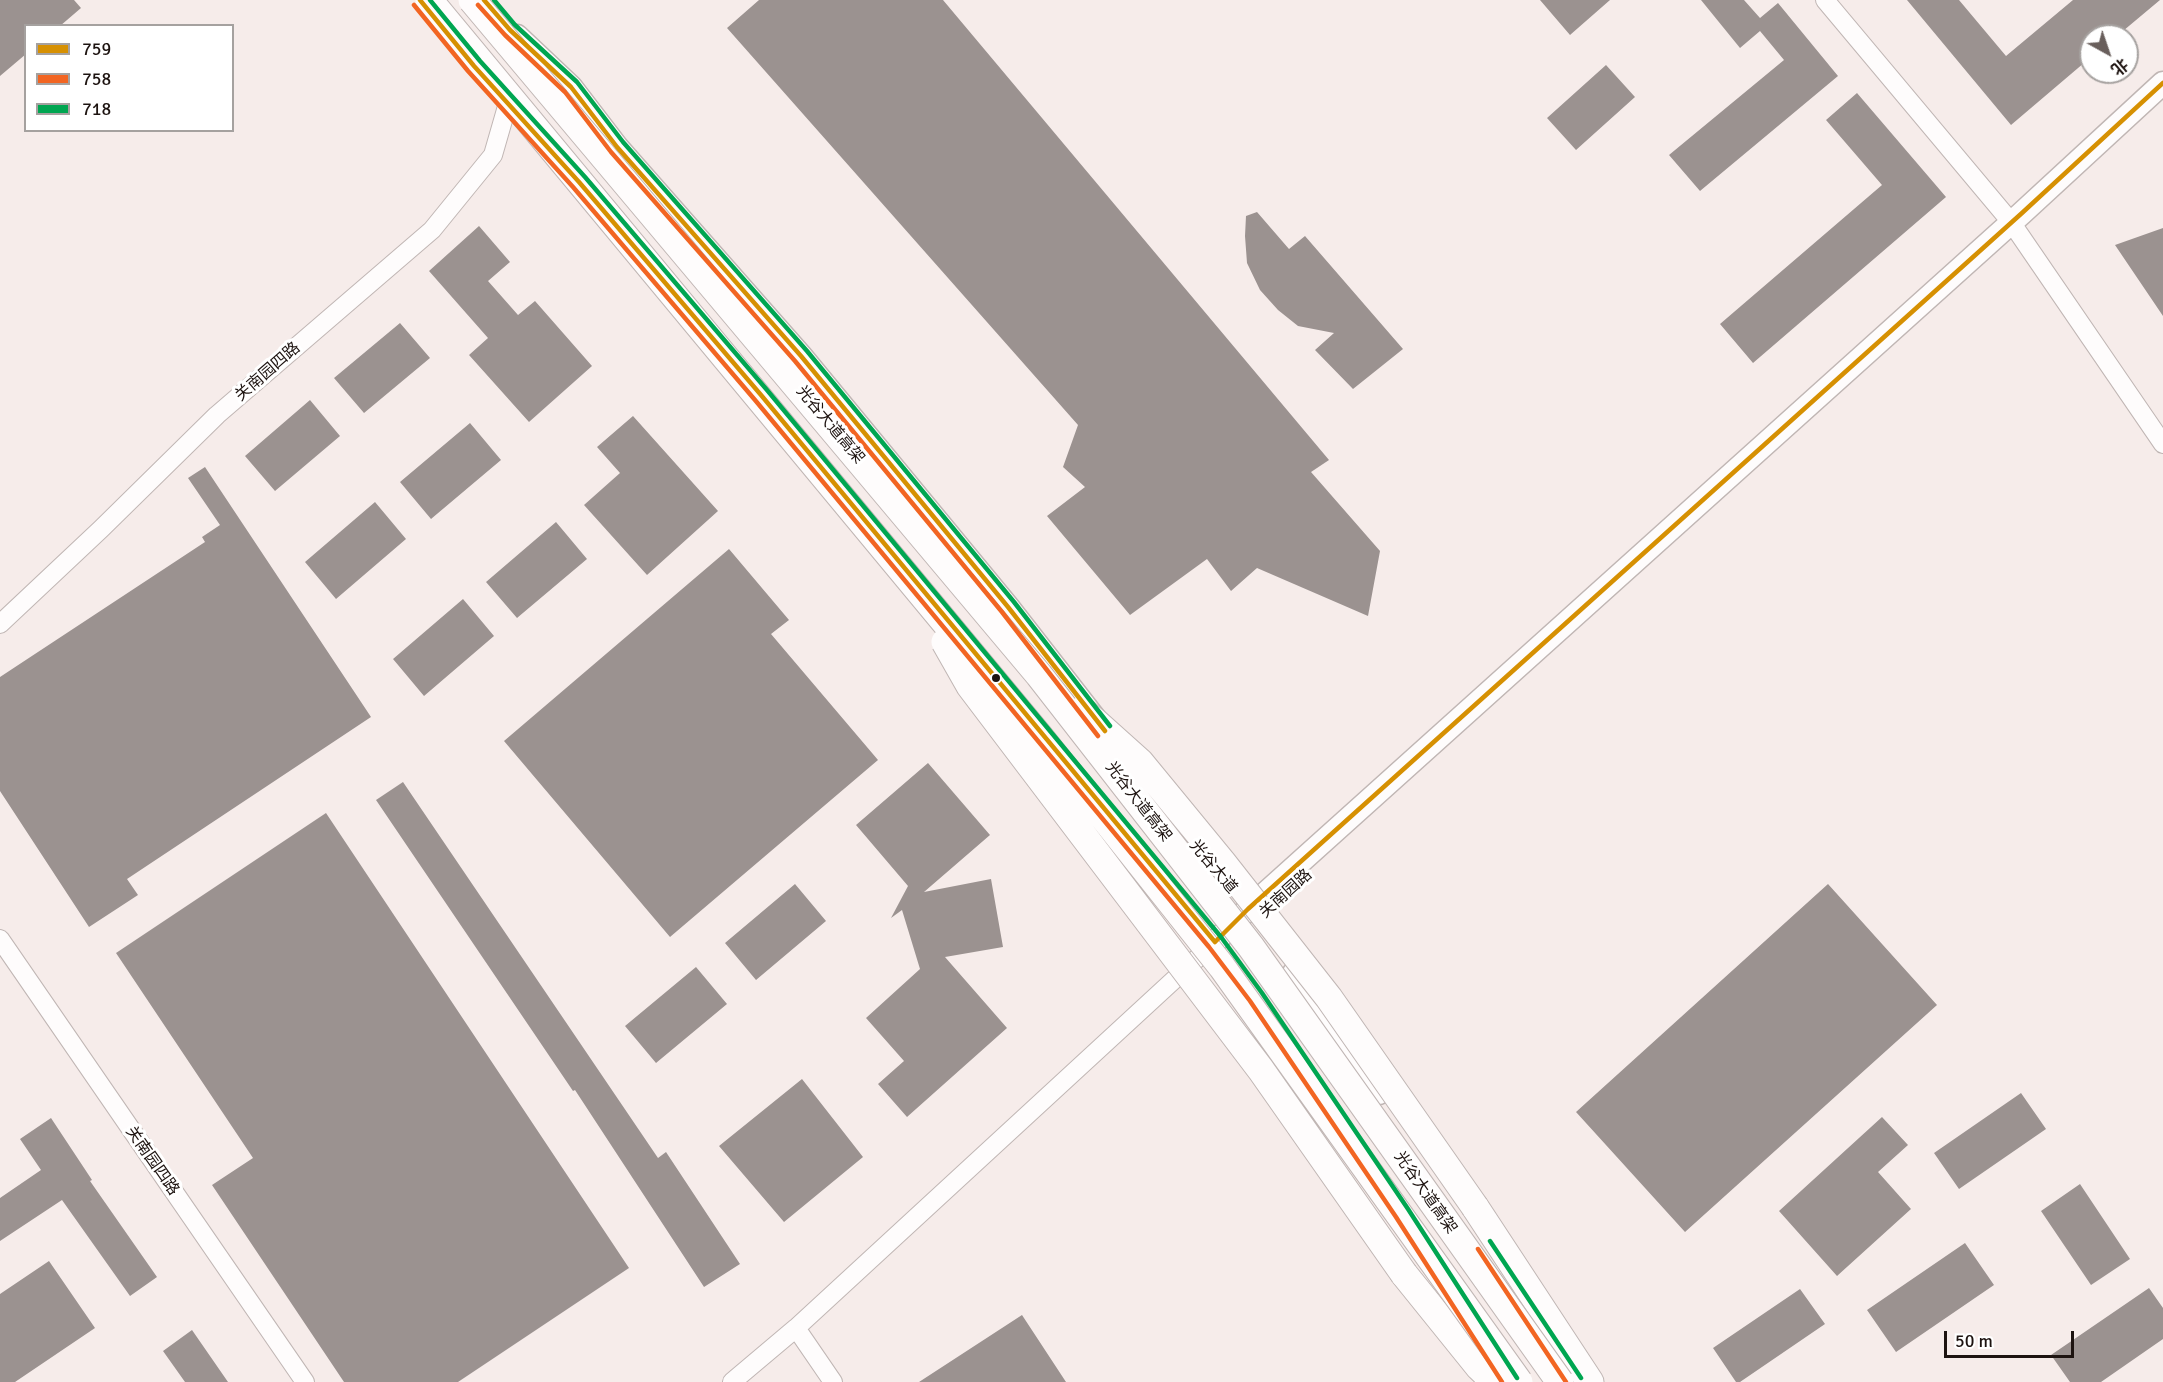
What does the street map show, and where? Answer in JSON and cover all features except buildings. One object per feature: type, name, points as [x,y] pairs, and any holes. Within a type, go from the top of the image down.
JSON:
[{"type":"highway","name":"光谷大道高架","points":[[429,0],[1040,737],[1222,966],[1519,1382]]},
{"type":"highway","name":"光谷大道高架","points":[[472,0],[1032,666],[1251,947],[1560,1382]]},
{"type":"highway","points":[[908,579],[970,686],[1261,1070],[1404,1274],[1479,1367],[1495,1382]]},
{"type":"highway","points":[[1032,666],[1140,762],[1329,998],[1474,1207],[1590,1382]]},
{"type":"main road","points":[[420,0],[761,395],[1215,942],[1256,997],[1402,1213],[1511,1382]]},
{"type":"main road","name":"光谷大道","points":[[484,0],[510,30],[571,87],[617,147],[801,356],[1008,607],[1197,849],[1253,914],[1448,1191],[1575,1382]]},
{"type":"main road","name":"关南园路","points":[[2014,226],[2163,83]]},
{"type":"main road","name":"关南园路","points":[[1215,942],[1253,914],[2014,226],[2163,97]]},
{"type":"street","points":[[1825,0],[2014,226],[2163,444]]},
{"type":"street","name":"关南园四路","points":[[0,624],[217,415],[432,230],[493,156],[508,103]]},
{"type":"street","name":"关南园四路","points":[[0,939],[305,1382]]},
{"type":"street","points":[[732,1382],[796,1328],[1215,942]]},
{"type":"street","points":[[796,1328],[833,1382]]},
{"type":"transit line","name":"759","points":[[420,0],[474,66],[579,182],[761,395],[1215,942]]},
{"type":"transit line","name":"718","points":[[430,0],[480,61],[585,177],[767,390],[1221,937],[1262,993],[1408,1209],[1517,1378]]},
{"type":"transit line","name":"759","points":[[484,0],[510,30],[571,87],[617,147],[801,356],[1008,607],[1105,731]]},
{"type":"transit line","name":"718","points":[[494,0],[515,25],[577,82],[623,142],[807,351],[1014,602],[1110,726]]},
{"type":"transit line","name":"758","points":[[414,5],[468,71],[573,187],[755,400],[1209,947],[1250,1001],[1396,1217],[1502,1382]]},
{"type":"transit line","name":"758","points":[[478,5],[505,35],[565,92],[611,152],[795,361],[1002,612],[1098,736]]},
{"type":"transit line","name":"759","points":[[1215,942],[1248,909],[2022,213],[2163,83]]},
{"type":"transit line","name":"718","points":[[1490,1241],[1581,1378]]},
{"type":"transit line","name":"758","points":[[1478,1249],[1566,1382]]}]
